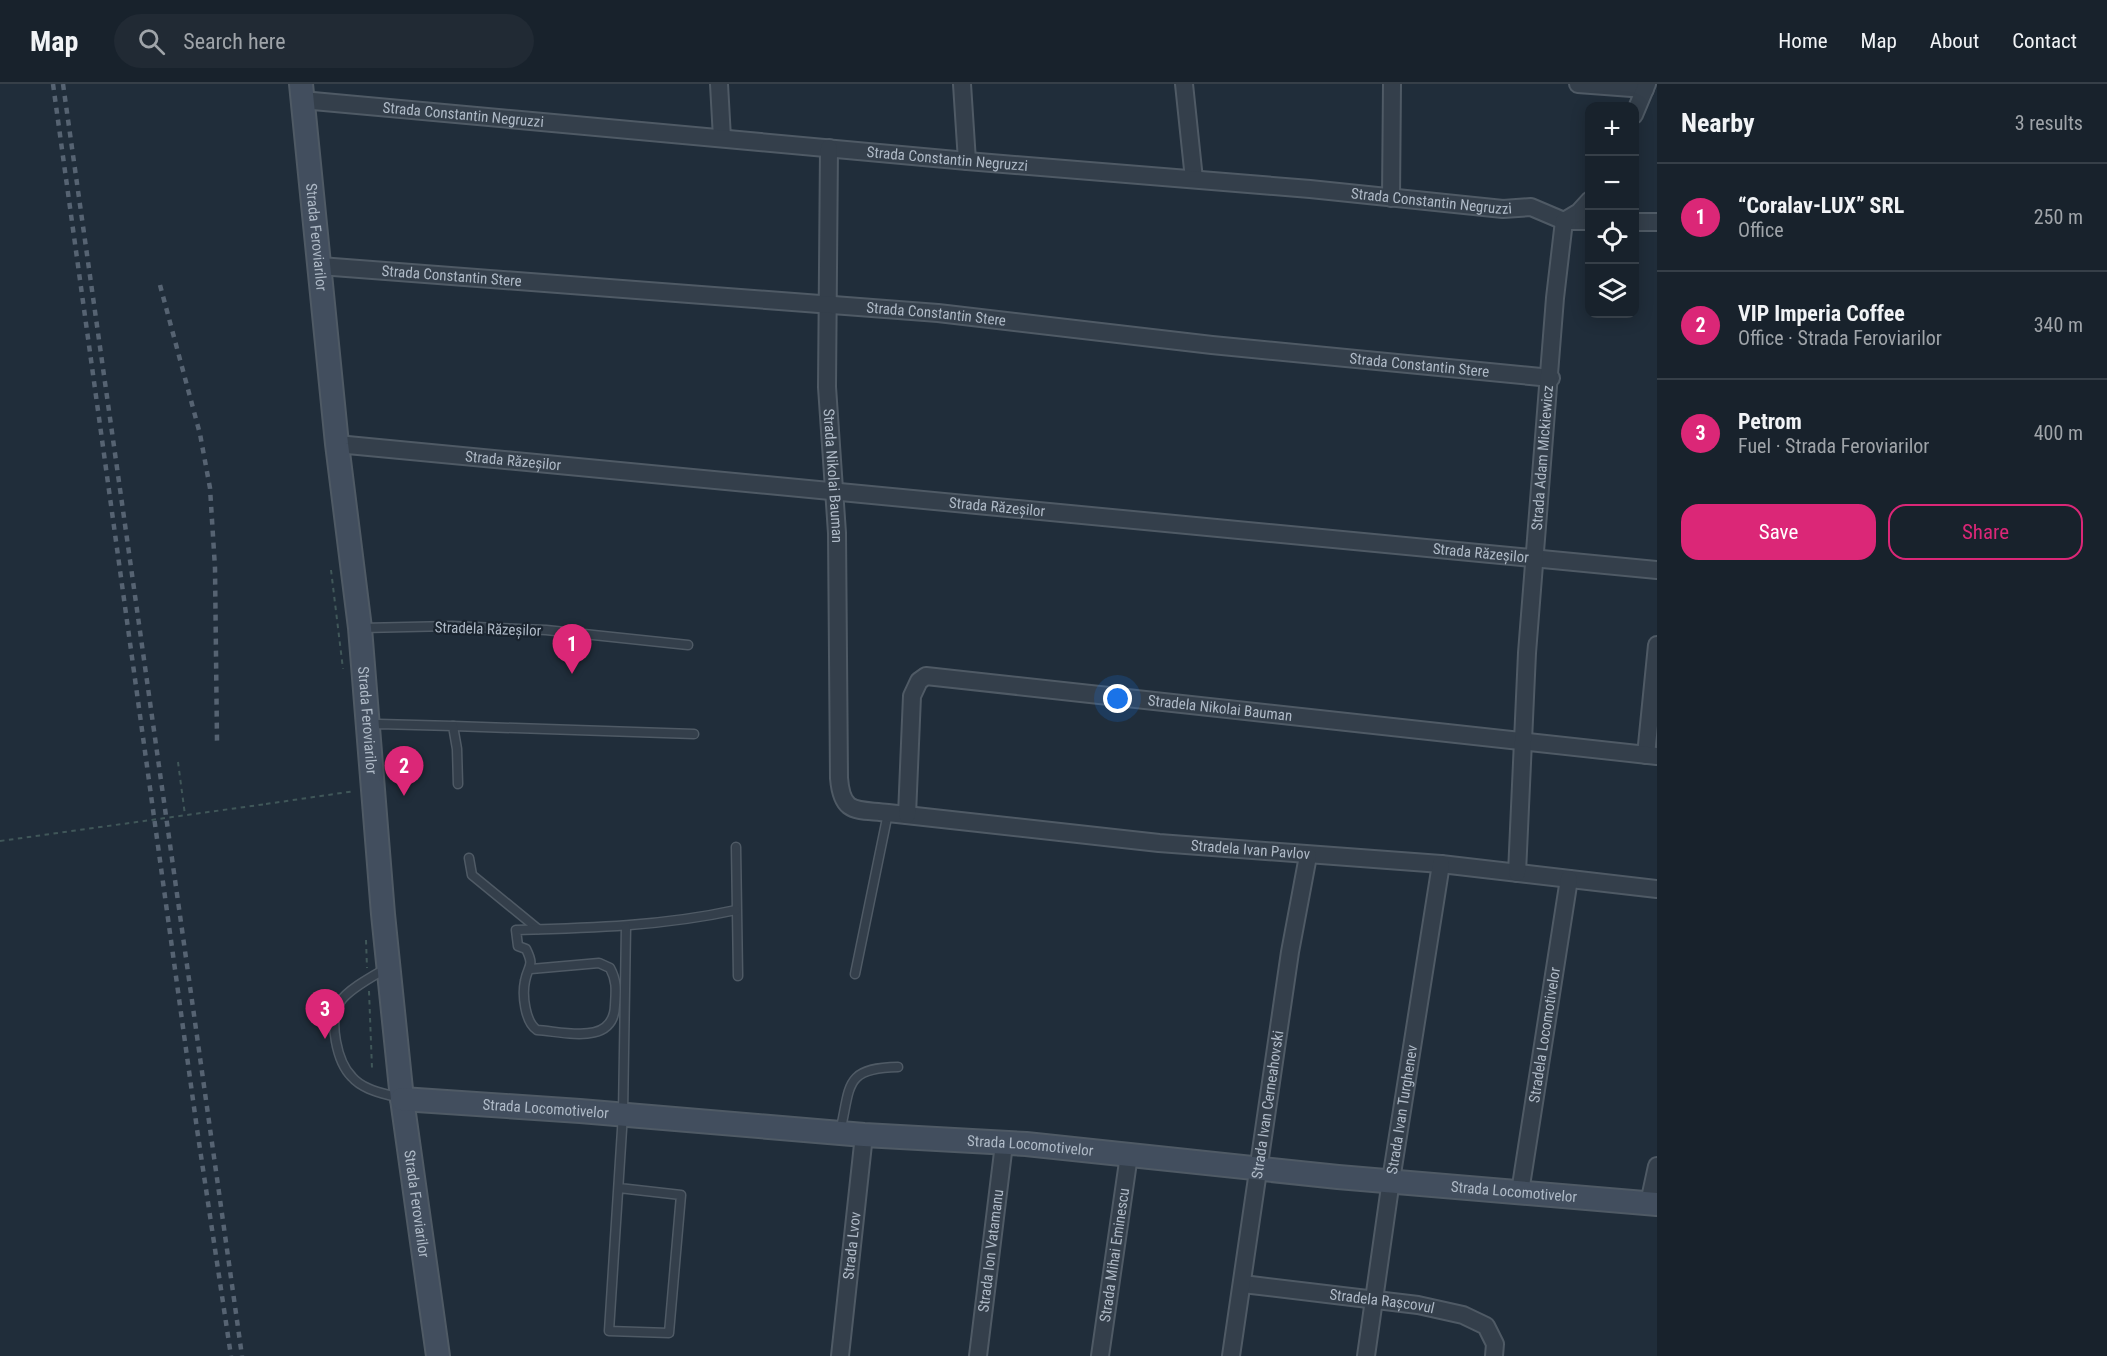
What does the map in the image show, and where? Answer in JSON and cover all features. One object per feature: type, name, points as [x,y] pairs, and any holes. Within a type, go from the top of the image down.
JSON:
[{"type":"main road","name":"Strada Feroviarilor","points":[[301,92],[337,444],[360,628],[388,967],[402,1099],[438,1356]]},
{"type":"main road","name":"Strada Locomotivelor","points":[[402,1099],[1004,1144],[1653,1203]]},
{"type":"street","points":[[719,84],[722,138]]},
{"type":"street","points":[[962,84],[968,161]]},
{"type":"street","points":[[1184,84],[1194,179]]},
{"type":"street","points":[[1391,198],[1392,84]]},
{"type":"street","points":[[1578,84],[1646,87],[1639,105]]},
{"type":"street","name":"Strada Constantin Negruzzi","points":[[301,92],[722,138],[1194,179],[1503,209],[1531,207],[1564,221],[1585,221]]},
{"type":"street","name":"Strada Nikolai Bauman","points":[[829,148],[827,387],[837,533],[839,778],[840,796],[845,804]]},
{"type":"street","points":[[1564,221],[1585,205]]},
{"type":"street","name":"Strada Adam Mickiewicz","points":[[1517,873],[1523,742],[1536,559],[1551,378],[1555,298],[1564,221]]},
{"type":"street","points":[[1639,222],[1657,222]]},
{"type":"street","name":"Strada Constantin Stere","points":[[320,266],[938,313],[1212,345],[1551,378]]},
{"type":"street","name":"Strada Răzeșilor","points":[[337,444],[833,489],[1657,570]]},
{"type":"street","points":[[1652,755],[1657,645]]},
{"type":"street","name":"Stradela Nikolai Bauman","points":[[906,814],[912,696],[919,681],[927,676],[1652,755]]},
{"type":"street","name":"Stradela Ivan Pavlov","points":[[845,804],[855,808],[888,813],[1159,843],[1308,856],[1441,864],[1657,889]]},
{"type":"street","name":"Strada Ivan Cerneahovski","points":[[1231,1356],[1260,1169],[1288,963],[1308,856]]},
{"type":"street","name":"Strada Ivan Turghenev","points":[[1366,1356],[1391,1180],[1441,864]]},
{"type":"street","name":"Stradela Locomotivelor","points":[[1520,1192],[1569,879]]},
{"type":"street","name":"Strada Lvov","points":[[840,1356],[864,1135]]},
{"type":"street","name":"Strada Ion Vatamanu","points":[[978,1356],[1004,1144]]},
{"type":"street","name":"Strada Mihai Eminescu","points":[[1100,1356],[1130,1155]]},
{"type":"street","points":[[1653,1203],[1657,1166]]},
{"type":"street","name":"Stradela Rașcovul","points":[[1243,1284],[1418,1305],[1475,1319],[1492,1334],[1494,1356]]},
{"type":"lane","name":"Stradela Răzeșilor","points":[[360,628],[452,626],[546,630],[688,645]]},
{"type":"lane","points":[[368,727],[379,724],[694,734]]},
{"type":"lane","points":[[453,726],[457,749],[458,784]]},
{"type":"lane","points":[[855,974],[888,813]]},
{"type":"lane","points":[[736,846],[738,976]]},
{"type":"lane","points":[[468,858],[472,875],[538,929]]},
{"type":"lane","points":[[531,969],[599,963],[610,968],[616,980],[615,1018],[606,1027],[592,1034],[537,1030],[530,1026],[527,1020],[525,981],[531,969],[531,958],[526,949],[518,946],[516,930],[626,927],[687,921],[736,910]]},
{"type":"lane","points":[[619,1188],[681,1195],[669,1333],[609,1331],[623,1114],[626,927]]},
{"type":"lane","points":[[388,967],[368,979],[340,1002],[334,1025],[340,1056],[351,1077],[366,1087],[402,1099]]},
{"type":"lane","points":[[840,1133],[853,1080],[871,1067],[898,1067]]},
{"type":"path","points":[[178,762],[185,815]]},
{"type":"path","points":[[0,841],[358,790]]},
{"type":"railway","points":[[53,84],[197,1129],[231,1356]]},
{"type":"railway","points":[[63,84],[242,1356]]},
{"type":"railway","points":[[160,285],[200,434],[210,488],[215,568],[217,741]]},
{"type":"place","name":"“Coralav-LUX” SRL","points":[[572,674]]},
{"type":"place","name":"VIP Imperia Coffee","points":[[404,796]]},
{"type":"place","name":"Petrom","points":[[325,1039]]}]
